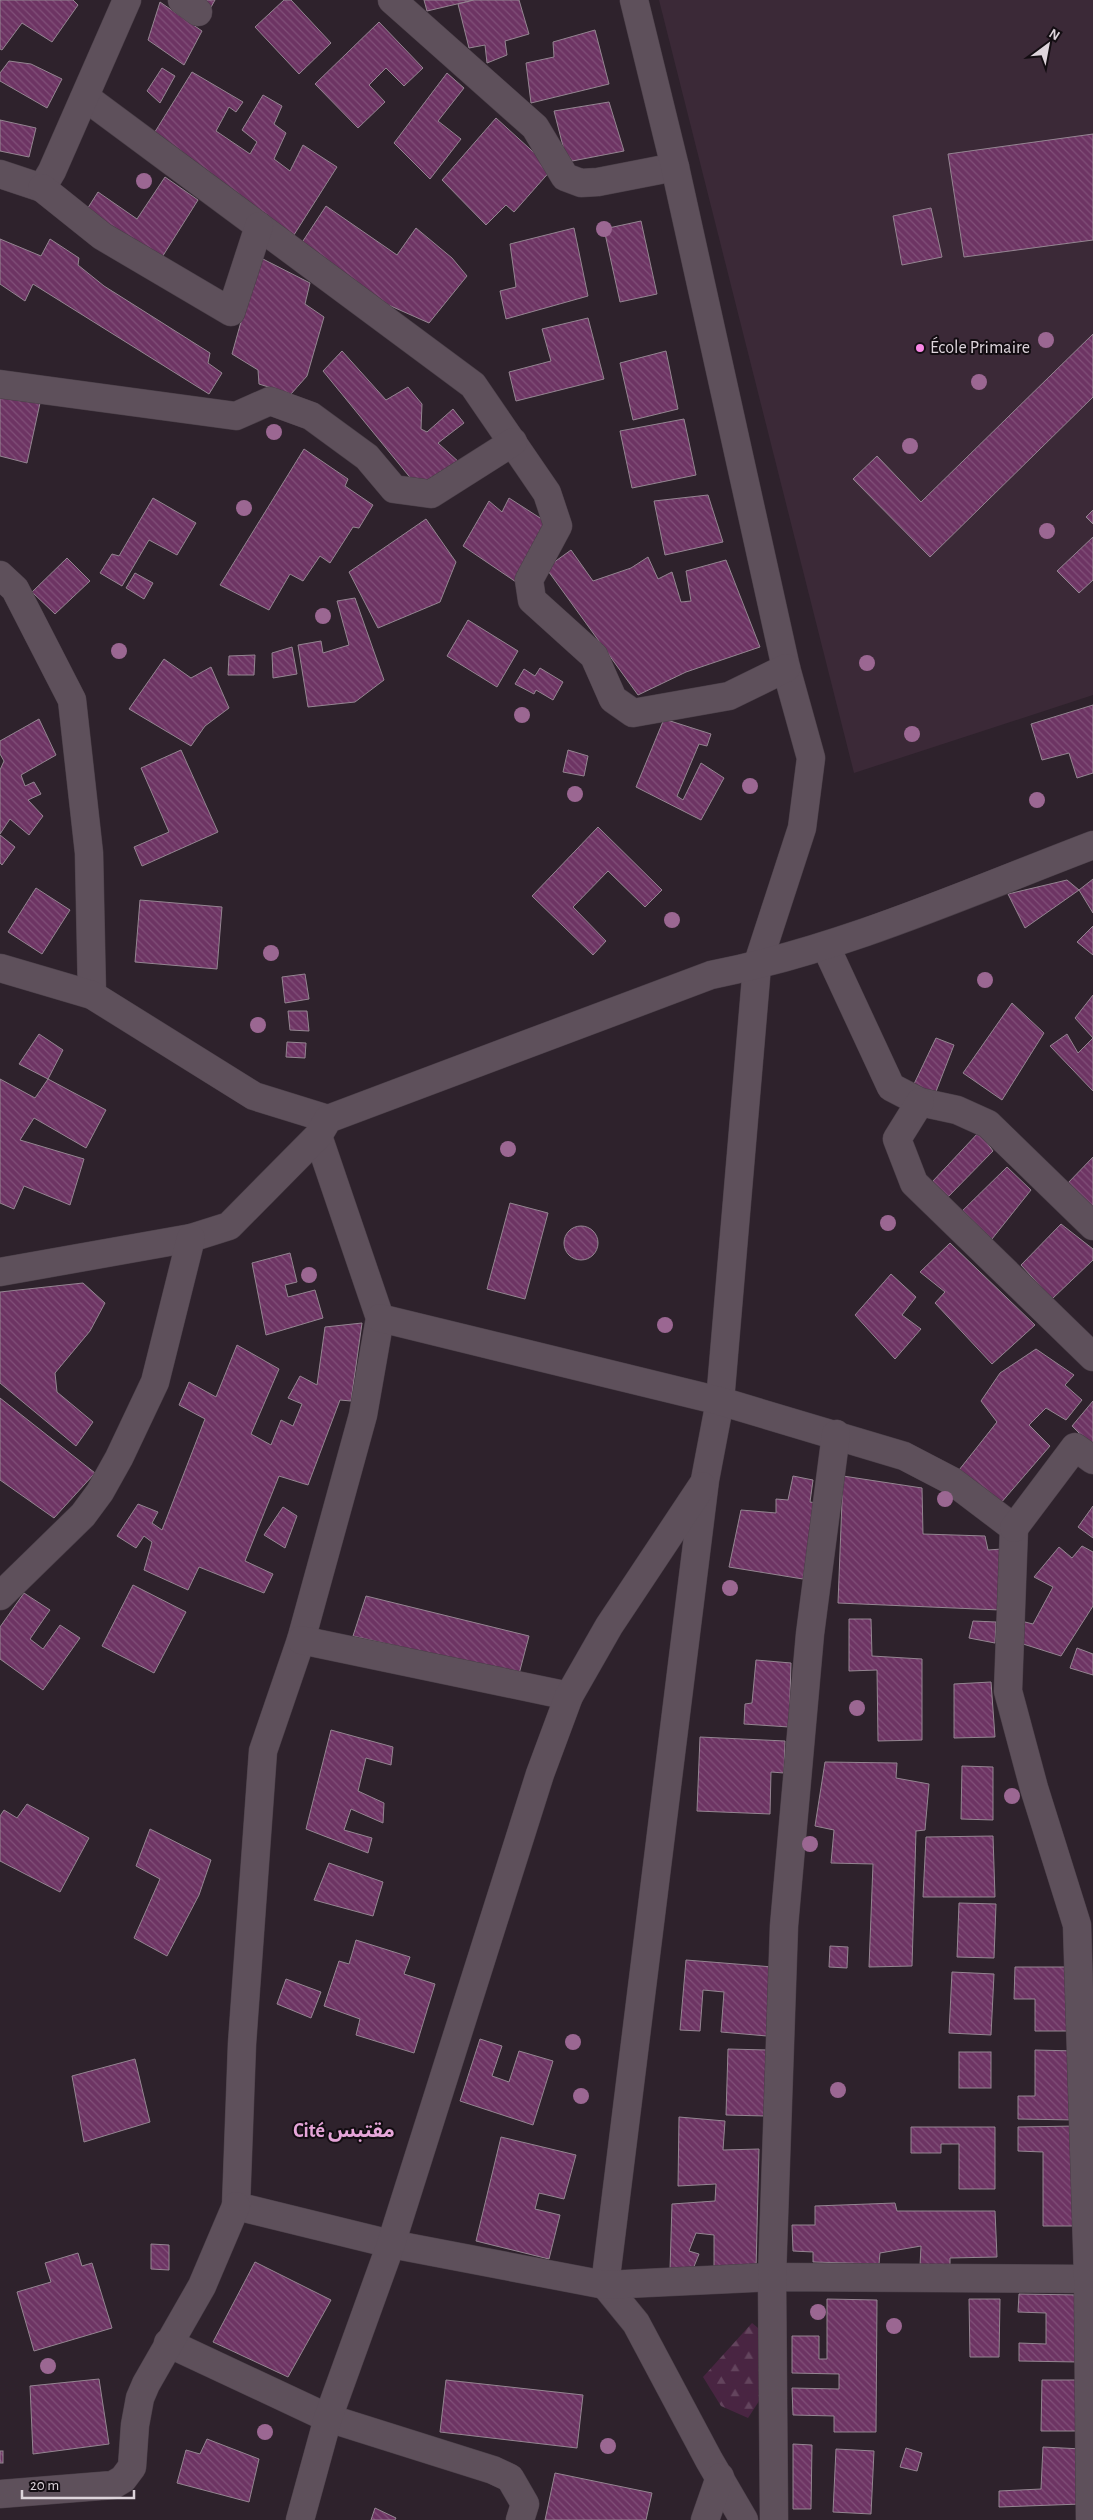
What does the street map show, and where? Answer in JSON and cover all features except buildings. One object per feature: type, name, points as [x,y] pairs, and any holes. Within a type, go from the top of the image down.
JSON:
[{"type":"street","points":[[42,188],[52,171],[127,0]]},
{"type":"street","points":[[392,0],[536,127],[566,177],[581,183],[598,182],[675,167]]},
{"type":"street","points":[[634,0],[675,167],[786,668],[811,758],[802,828],[757,966],[720,1401],[706,1480],[605,2285],[636,2322],[744,2520]]},
{"type":"street","points":[[85,97],[473,385],[547,493],[558,526],[530,580],[532,600],[594,656],[613,698],[633,712],[729,696],[786,668]]},
{"type":"street","points":[[0,174],[42,188],[102,236],[231,312],[259,226]]},
{"type":"street","points":[[0,384],[236,416],[270,401],[311,416],[367,457],[394,488],[431,494],[513,442]]},
{"type":"street","points":[[0,575],[15,589],[72,700],[89,853],[92,995]]},
{"type":"street","points":[[0,1272],[191,1238],[229,1226],[323,1127],[711,975],[757,966],[826,947],[1093,846]]},
{"type":"street","points":[[826,947],[891,1087],[920,1102],[957,1110],[988,1124],[1093,1226]]},
{"type":"street","points":[[0,968],[92,995],[254,1096],[323,1127],[380,1318],[363,1415],[301,1640],[263,1751],[242,2044],[236,2206],[202,2286],[168,2343],[140,2398],[135,2425],[132,2466],[123,2478],[113,2485],[0,2494]]},
{"type":"street","points":[[920,1102],[897,1139],[914,1183],[1093,1357]]},
{"type":"street","points":[[0,1596],[83,1515],[100,1492],[119,1458],[155,1382],[191,1238]]},
{"type":"street","points":[[380,1318],[720,1401],[836,1434],[904,1456],[952,1481],[1014,1528]]},
{"type":"street","points":[[774,2520],[772,2277],[784,1926],[810,1634],[836,1434]]},
{"type":"street","points":[[1090,2520],[1090,2279],[1085,1932],[1034,1788],[1008,1691],[1014,1528],[1075,1447],[1093,1460]]},
{"type":"street","points":[[300,2520],[328,2418],[391,2244],[540,1774],[569,1696],[609,1626],[706,1480]]},
{"type":"street","points":[[301,1640],[569,1696]]},
{"type":"street","points":[[236,2206],[391,2244],[605,2285],[772,2277],[1090,2279]]},
{"type":"street","points":[[168,2343],[328,2418],[493,2470],[510,2478],[525,2504],[520,2520]]},
{"type":"street","points":[[705,2520],[720,2477]]},
{"type":"shaded area","name":"École Primaire","points":[[659,0],[1093,0],[1093,695],[854,773]]},
{"type":"green space","points":[[752,2323],[763,2332],[765,2392],[748,2418],[721,2406],[703,2377]]},
{"type":"place","name":"École Primaire","points":[[920,348]]},
{"type":"district","name":"Cité مقتبس","points":[[344,2131]]}]
